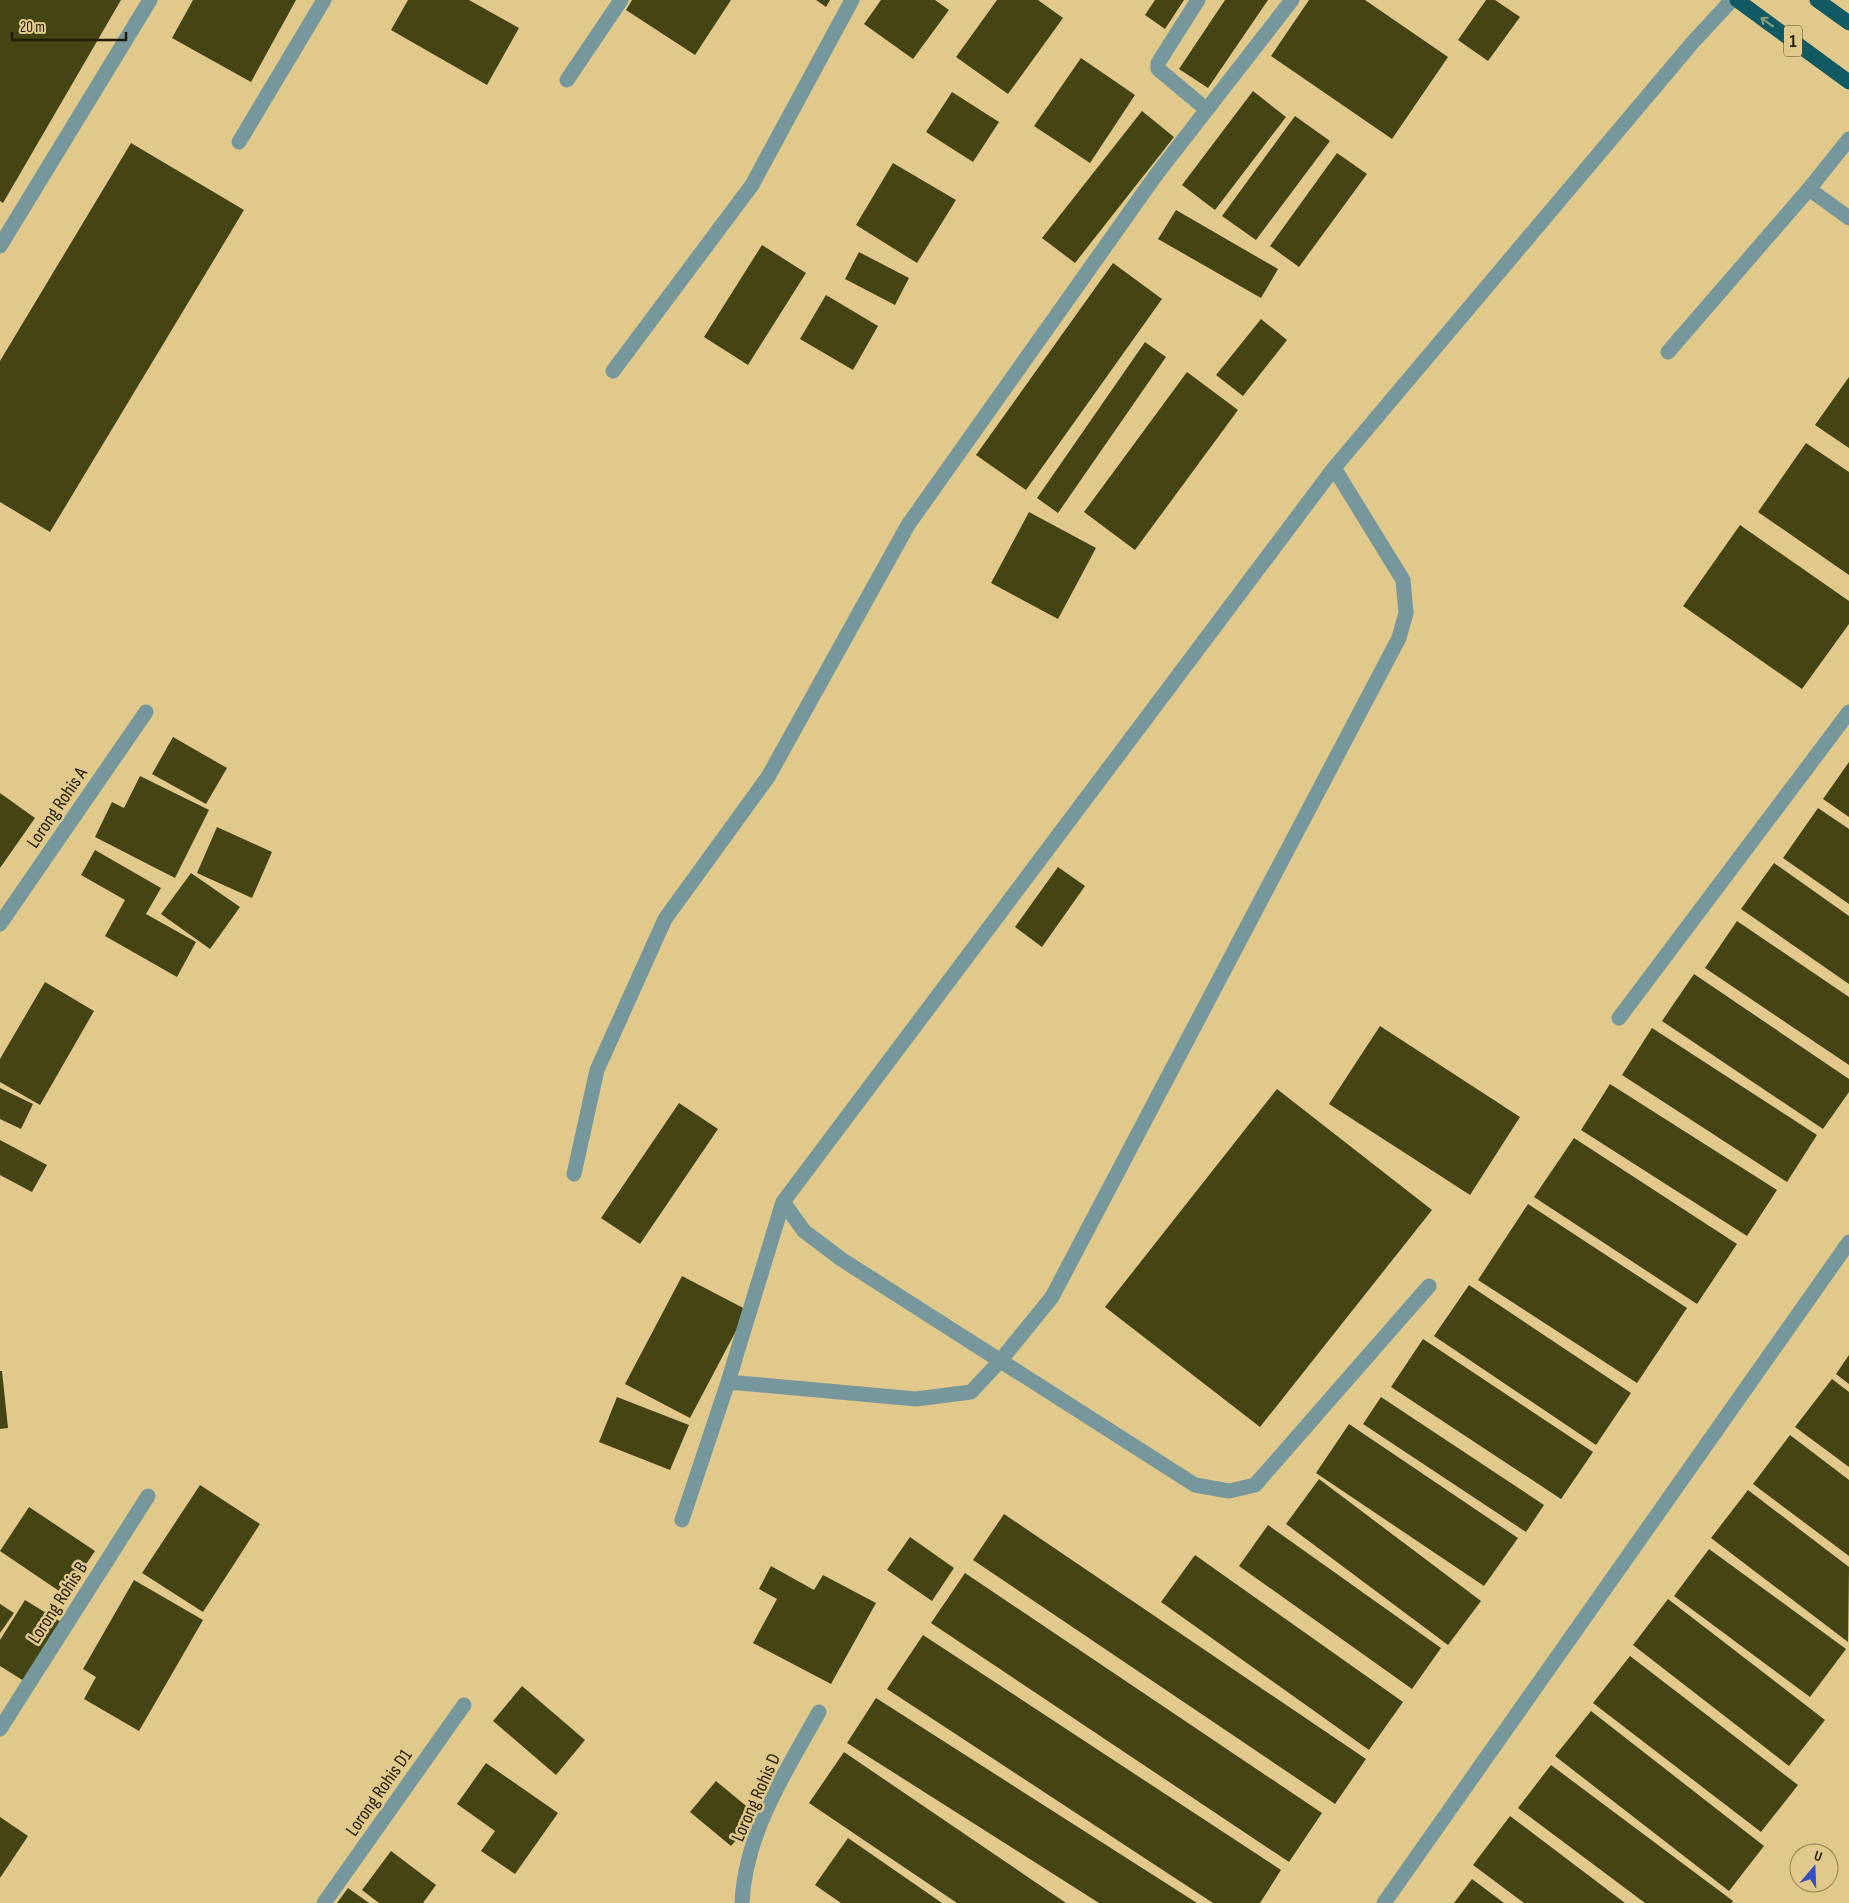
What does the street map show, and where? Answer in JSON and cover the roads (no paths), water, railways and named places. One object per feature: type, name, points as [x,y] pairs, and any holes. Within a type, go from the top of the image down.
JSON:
[{"type":"highway","name":"1","points":[[1736,0],[1849,82]]},
{"type":"highway","points":[[1817,0],[1849,23]]},
{"type":"street","points":[[0,246],[150,0]]},
{"type":"street","points":[[239,142],[324,0]]},
{"type":"street","points":[[567,80],[621,0]]},
{"type":"street","points":[[613,371],[752,185],[852,0]]},
{"type":"street","points":[[1198,0],[1158,63],[1158,69],[1206,109]]},
{"type":"street","points":[[574,1174],[597,1070],[665,919],[768,777],[908,525],[1206,109],[1292,0]]},
{"type":"street","points":[[682,1520],[728,1382],[783,1202],[1334,468],[1687,49],[1732,0]]},
{"type":"street","points":[[1668,352],[1809,189],[1849,139]]},
{"type":"street","points":[[1809,189],[1849,218]]},
{"type":"street","points":[[728,1382],[916,1399],[971,1392],[1052,1297],[1398,638],[1406,613],[1403,580],[1334,468]]},
{"type":"street","name":"Lorong Rohis A","points":[[0,924],[146,712]]},
{"type":"street","points":[[1619,1018],[1849,712]]},
{"type":"street","points":[[783,1202],[804,1231],[841,1259],[1195,1485],[1230,1491],[1255,1485],[1429,1286]]},
{"type":"street","points":[[1384,1903],[1849,1242]]},
{"type":"street","name":"Lorong Rohis B","points":[[0,1729],[148,1496]]},
{"type":"street","name":"Lorong Rohis D1","points":[[324,1903],[464,1705]]},
{"type":"street","name":"Lorong Rohis D","points":[[742,1903],[743,1884],[753,1842],[773,1794],[819,1712]]}]
